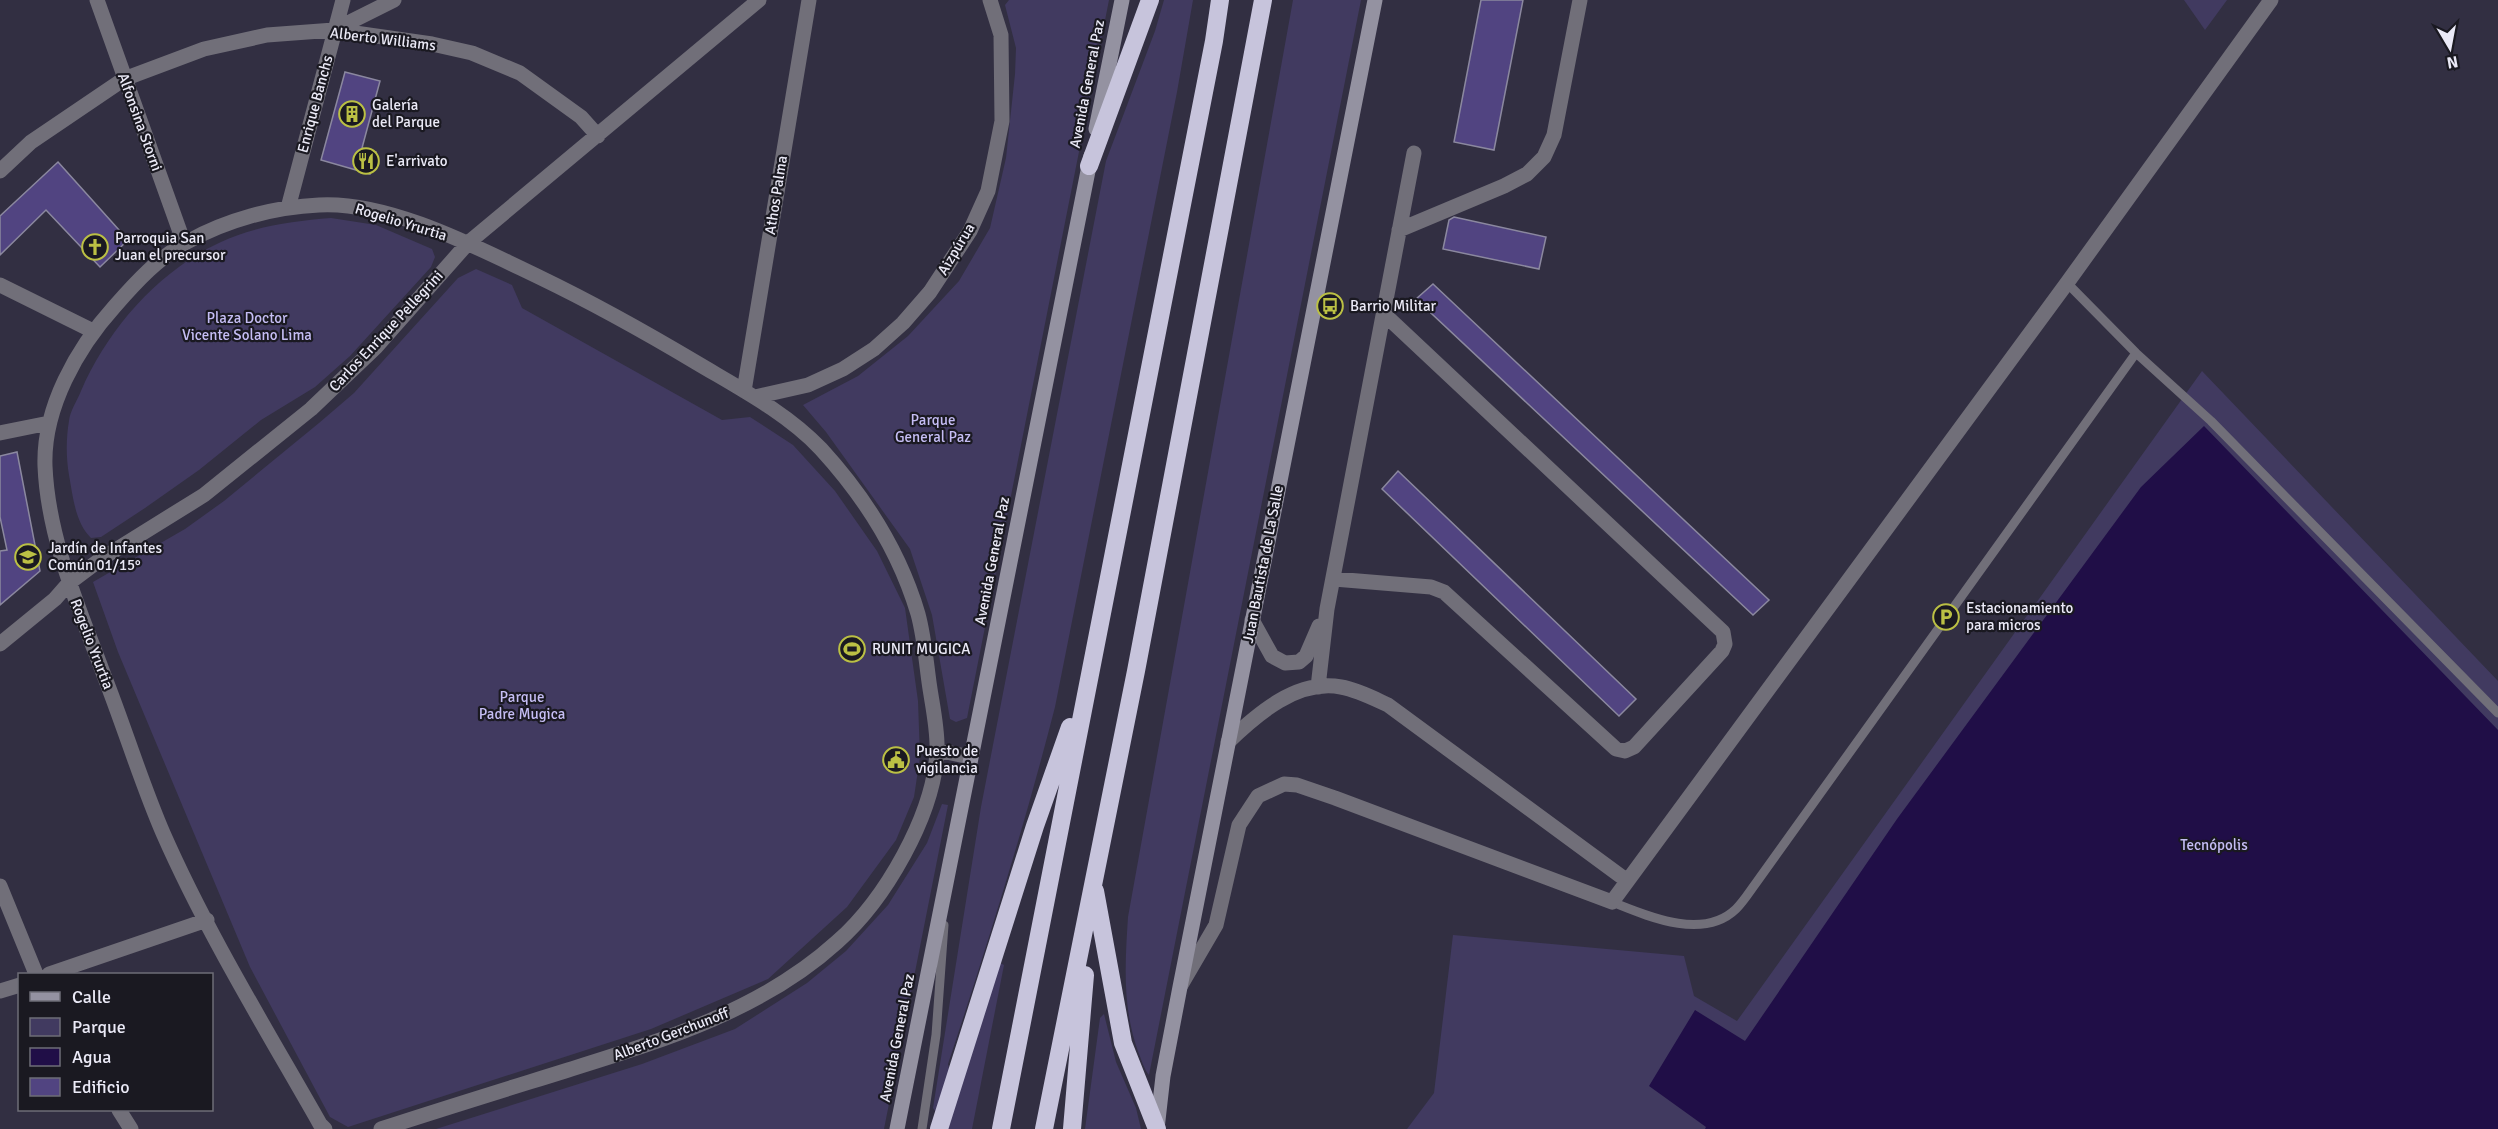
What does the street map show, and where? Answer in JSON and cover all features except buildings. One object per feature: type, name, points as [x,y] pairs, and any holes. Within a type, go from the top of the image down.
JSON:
[{"type":"highway","points":[[1089,166],[1150,0]]},
{"type":"highway","points":[[1001,1129],[1214,41],[1220,0]]},
{"type":"highway","points":[[1044,1129],[1145,624],[1263,0]]},
{"type":"highway","points":[[939,1129],[1035,826],[1091,669]]},
{"type":"highway","points":[[1094,880],[1123,1043],[1157,1129]]},
{"type":"highway","points":[[1072,1129],[1094,880]]},
{"type":"street","name":"Alfonsina Storni","points":[[97,0],[184,243]]},
{"type":"street","name":"Enrique Banchs","points":[[288,208],[343,0]]},
{"type":"street","points":[[334,30],[394,0]]},
{"type":"street","name":"Carlos Enrique Pellegrini","points":[[0,644],[55,598],[69,583],[101,559],[166,521],[204,495],[311,409],[376,347],[468,243],[759,0]]},
{"type":"street","name":"Athos Palma","points":[[749,394],[808,0]]},
{"type":"street","name":"Aizpúrua","points":[[749,394],[808,385],[843,369],[874,349],[903,323],[930,292],[970,231],[988,191],[1002,121],[1001,35],[990,0]]},
{"type":"street","name":"Avenida General Paz","points":[[897,1129],[1122,0]]},
{"type":"street","name":"Juan Bautista de La Salle","points":[[1157,1129],[1163,1076],[1180,987],[1375,0]]},
{"type":"street","points":[[1399,230],[1504,186],[1527,174],[1544,157],[1554,135],[1580,0]]},
{"type":"street","points":[[1180,987],[1216,925],[1239,825],[1258,796],[1284,784],[1297,785],[1335,798],[1612,902],[2067,283],[2271,0]]},
{"type":"street","name":"Alberto Williams","points":[[0,171],[31,142],[124,78],[204,49],[267,35],[334,30],[432,44],[481,57],[520,73],[581,117],[598,136]]},
{"type":"street","points":[[1252,620],[1272,656],[1285,663],[1299,662],[1306,656],[1326,609],[1334,579],[1414,153]]},
{"type":"street","name":"Rogelio Yrurtia","points":[[325,1129],[264,1027],[163,832],[69,583],[54,530],[45,464],[49,423],[65,381],[93,331],[141,277],[184,243],[231,222],[288,208],[340,205],[371,209],[468,243],[594,303],[749,394]]},
{"type":"street","points":[[0,285],[93,331]]},
{"type":"street","points":[[1334,579],[1431,587],[1444,592],[1616,750],[1625,751],[1634,747],[1722,651],[1725,644],[1723,632],[1384,314]]},
{"type":"street","name":"Alberto Gerchunoff","points":[[381,1129],[659,1042],[721,1017],[784,982],[839,942],[882,892],[924,813],[937,750],[920,621],[902,566],[867,508],[819,447],[749,394]]},
{"type":"street","points":[[0,433],[49,423]]},
{"type":"street","points":[[1318,687],[1326,609]]},
{"type":"street","points":[[1228,742],[1263,710],[1293,694],[1318,687],[1338,687],[1362,693],[1388,705],[1626,880]]},
{"type":"street","points":[[937,750],[970,758]]},
{"type":"street","points":[[0,886],[35,973]]},
{"type":"street","points":[[56,973],[207,920]]},
{"type":"street","points":[[0,991],[18,986]]},
{"type":"street","points":[[120,1111],[131,1129]]},
{"type":"lane","points":[[2067,283],[2136,353],[2211,421],[2498,713]]},
{"type":"lane","points":[[1612,902],[1648,917],[1691,925],[1714,921],[1735,910],[2136,353]]},
{"type":"lane","points":[[922,1129],[936,1035],[947,878]]},
{"type":"green space","name":"Parque General Paz","points":[[1009,0],[1109,0],[967,718],[956,722],[950,719],[932,615],[910,549],[826,432],[803,405],[858,376],[908,336],[959,281],[990,228],[1006,158],[1015,74],[1016,48],[1005,5]]},
{"type":"green space","points":[[1164,0],[1193,0],[1177,92],[1055,707],[1005,887],[948,1064],[950,1073],[936,1112],[933,1108],[981,807],[1106,161],[1155,31]]},
{"type":"green space","points":[[1293,0],[1361,0],[1149,1075],[1143,1065],[1134,1037],[1127,1003],[1128,917]]},
{"type":"green space","points":[[2184,0],[2227,0],[2205,30]]},
{"type":"green space","name":"Plaza Doctor Vicente Solano Lima","points":[[331,218],[376,225],[432,249],[435,257],[431,267],[350,356],[315,387],[261,420],[199,470],[145,508],[101,537],[91,538],[81,524],[74,500],[67,462],[68,428],[72,410],[92,368],[121,324],[156,286],[176,269],[221,242],[234,236],[275,225]]},
{"type":"green space","name":"Parque Padre Mugica","points":[[476,269],[512,285],[522,308],[722,420],[750,417],[793,445],[835,491],[877,551],[905,608],[918,701],[920,757],[914,797],[896,840],[847,907],[768,979],[651,1029],[348,1127],[330,1117],[250,967],[118,652],[93,582],[185,529],[224,501],[354,393],[458,278]]},
{"type":"green space","name":"Tecnópolis","points":[[2202,371],[2498,681],[2498,1129],[1407,1129],[1434,1093],[1453,935],[1684,956],[1694,996],[1737,1021]]},
{"type":"green space","points":[[942,804],[948,805],[884,1129],[436,1129],[642,1064],[735,1029],[807,983],[846,951],[888,905],[927,843]]},
{"type":"green space","points":[[1000,963],[1004,965],[972,1129],[947,1129]]},
{"type":"green space","points":[[1104,1014],[1116,1062],[1136,1108],[1141,1129],[1085,1129],[1100,1018]]},
{"type":"water","name":"Tecnópolis","points":[[2204,426],[2498,730],[2498,1129],[1705,1129],[1706,1127],[1649,1086],[1695,1010],[1745,1041],[1897,819],[2141,487]]},
{"type":"place","name":"Galería del Parque","points":[[352,114]]},
{"type":"place","name":"E'arrivato","points":[[366,161]]},
{"type":"place","name":"Parroquia San Juan el precursor","points":[[95,247]]},
{"type":"place","name":"Barrio Militar","points":[[1330,306]]},
{"type":"place","name":"Jardín de Infantes Común 01/15°","points":[[28,557]]},
{"type":"place","name":"Estacionamiento para micros","points":[[1946,617]]},
{"type":"place","name":"RUNIT MUGICA","points":[[852,649]]},
{"type":"place","name":"Puesto de vigilancia","points":[[896,760]]}]
